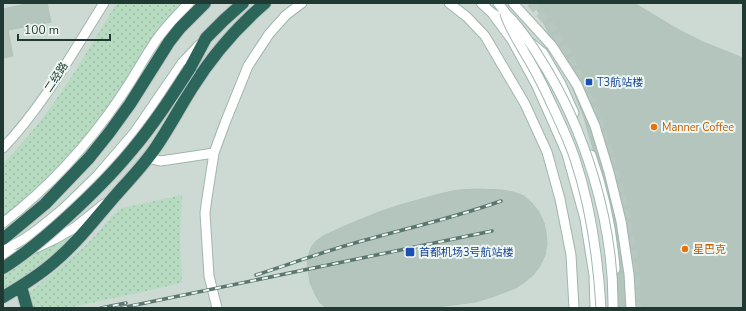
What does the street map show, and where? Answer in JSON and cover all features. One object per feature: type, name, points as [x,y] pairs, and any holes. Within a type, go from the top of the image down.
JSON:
[{"type":"highway","points":[[3,239],[45,204],[89,158],[128,108],[169,42],[180,28],[205,3]]},
{"type":"highway","points":[[3,268],[39,241],[71,214],[100,186],[129,154],[190,68],[206,38],[243,3]]},
{"type":"highway","points":[[3,297],[41,272],[64,253],[89,228],[148,158],[206,67],[237,29],[265,3]]},
{"type":"highway","points":[[21,286],[26,308]]},
{"type":"street","name":"二经路","points":[[3,148],[18,131],[52,85],[104,3]]},
{"type":"street","points":[[3,223],[45,187],[83,146],[125,92],[155,41],[189,3]]},
{"type":"street","points":[[217,308],[209,276],[205,213],[214,153],[248,66],[268,34],[302,3]]},
{"type":"street","points":[[449,3],[467,17],[485,36],[525,104],[547,152],[560,199],[571,255],[574,308]]},
{"type":"street","points":[[481,3],[492,13],[512,40],[536,84],[567,154],[585,219],[594,275],[595,308]]},
{"type":"street","points":[[498,3],[531,44],[545,66],[565,103],[585,152],[597,189],[605,226],[611,273],[613,308]]},
{"type":"street","points":[[513,3],[552,46],[577,85],[595,126],[609,172],[621,221],[629,274],[631,308]]},
{"type":"street","points":[[504,12],[510,28],[541,82],[575,160],[587,201],[594,234],[601,308]]},
{"type":"street","points":[[492,13],[511,24],[543,53],[561,84],[589,149],[600,180],[608,216],[614,254],[617,308]]},
{"type":"street","points":[[3,251],[17,244],[37,230],[63,209],[97,176],[142,122],[185,59],[206,38]]},
{"type":"street","points":[[148,158],[161,160],[214,153]]},
{"type":"street","points":[[3,257],[23,253],[55,239],[74,228],[118,193]]},
{"type":"shaded area","points":[[3,3],[743,3],[743,308],[3,308]]},
{"type":"green space","points":[[117,3],[182,3],[81,141],[40,186],[3,218],[3,163],[26,139],[56,100]]},
{"type":"green space","points":[[182,195],[180,238],[182,283],[69,308],[32,308],[29,296],[30,292],[77,253],[91,240],[113,215],[122,208]]},
{"type":"green space","points":[[77,232],[78,233],[41,266],[3,291],[3,260],[38,253]]},
{"type":"building","points":[[31,3],[47,3],[51,22],[8,30],[13,56],[3,58],[3,9]]},
{"type":"building","points":[[534,3],[634,3],[679,30],[703,42],[743,58],[743,308],[619,308],[617,268],[598,166],[584,118],[562,61]]},
{"type":"building","points":[[458,190],[502,190],[524,196],[539,212],[544,223],[546,233],[547,244],[545,255],[540,266],[526,281],[516,288],[475,302],[430,308],[326,308],[320,303],[310,283],[307,260],[312,246],[316,241],[323,236],[347,225],[400,205]]},
{"type":"tunnel","points":[[531,3],[553,29],[563,46],[588,97],[600,126],[619,185],[626,215],[635,277],[637,308]]},
{"type":"railway","points":[[256,275],[336,248],[444,219],[501,201]]},
{"type":"railway","points":[[121,308],[492,231]]},
{"type":"railway","points":[[101,308],[126,303]]},
{"type":"place","name":"T3航站楼","points":[[589,82]]},
{"type":"place","name":"Manner Coffee","points":[[654,127]]},
{"type":"place","name":"星巴克","points":[[685,249]]},
{"type":"place","name":"首都机场3号航站楼","points":[[410,252]]}]
